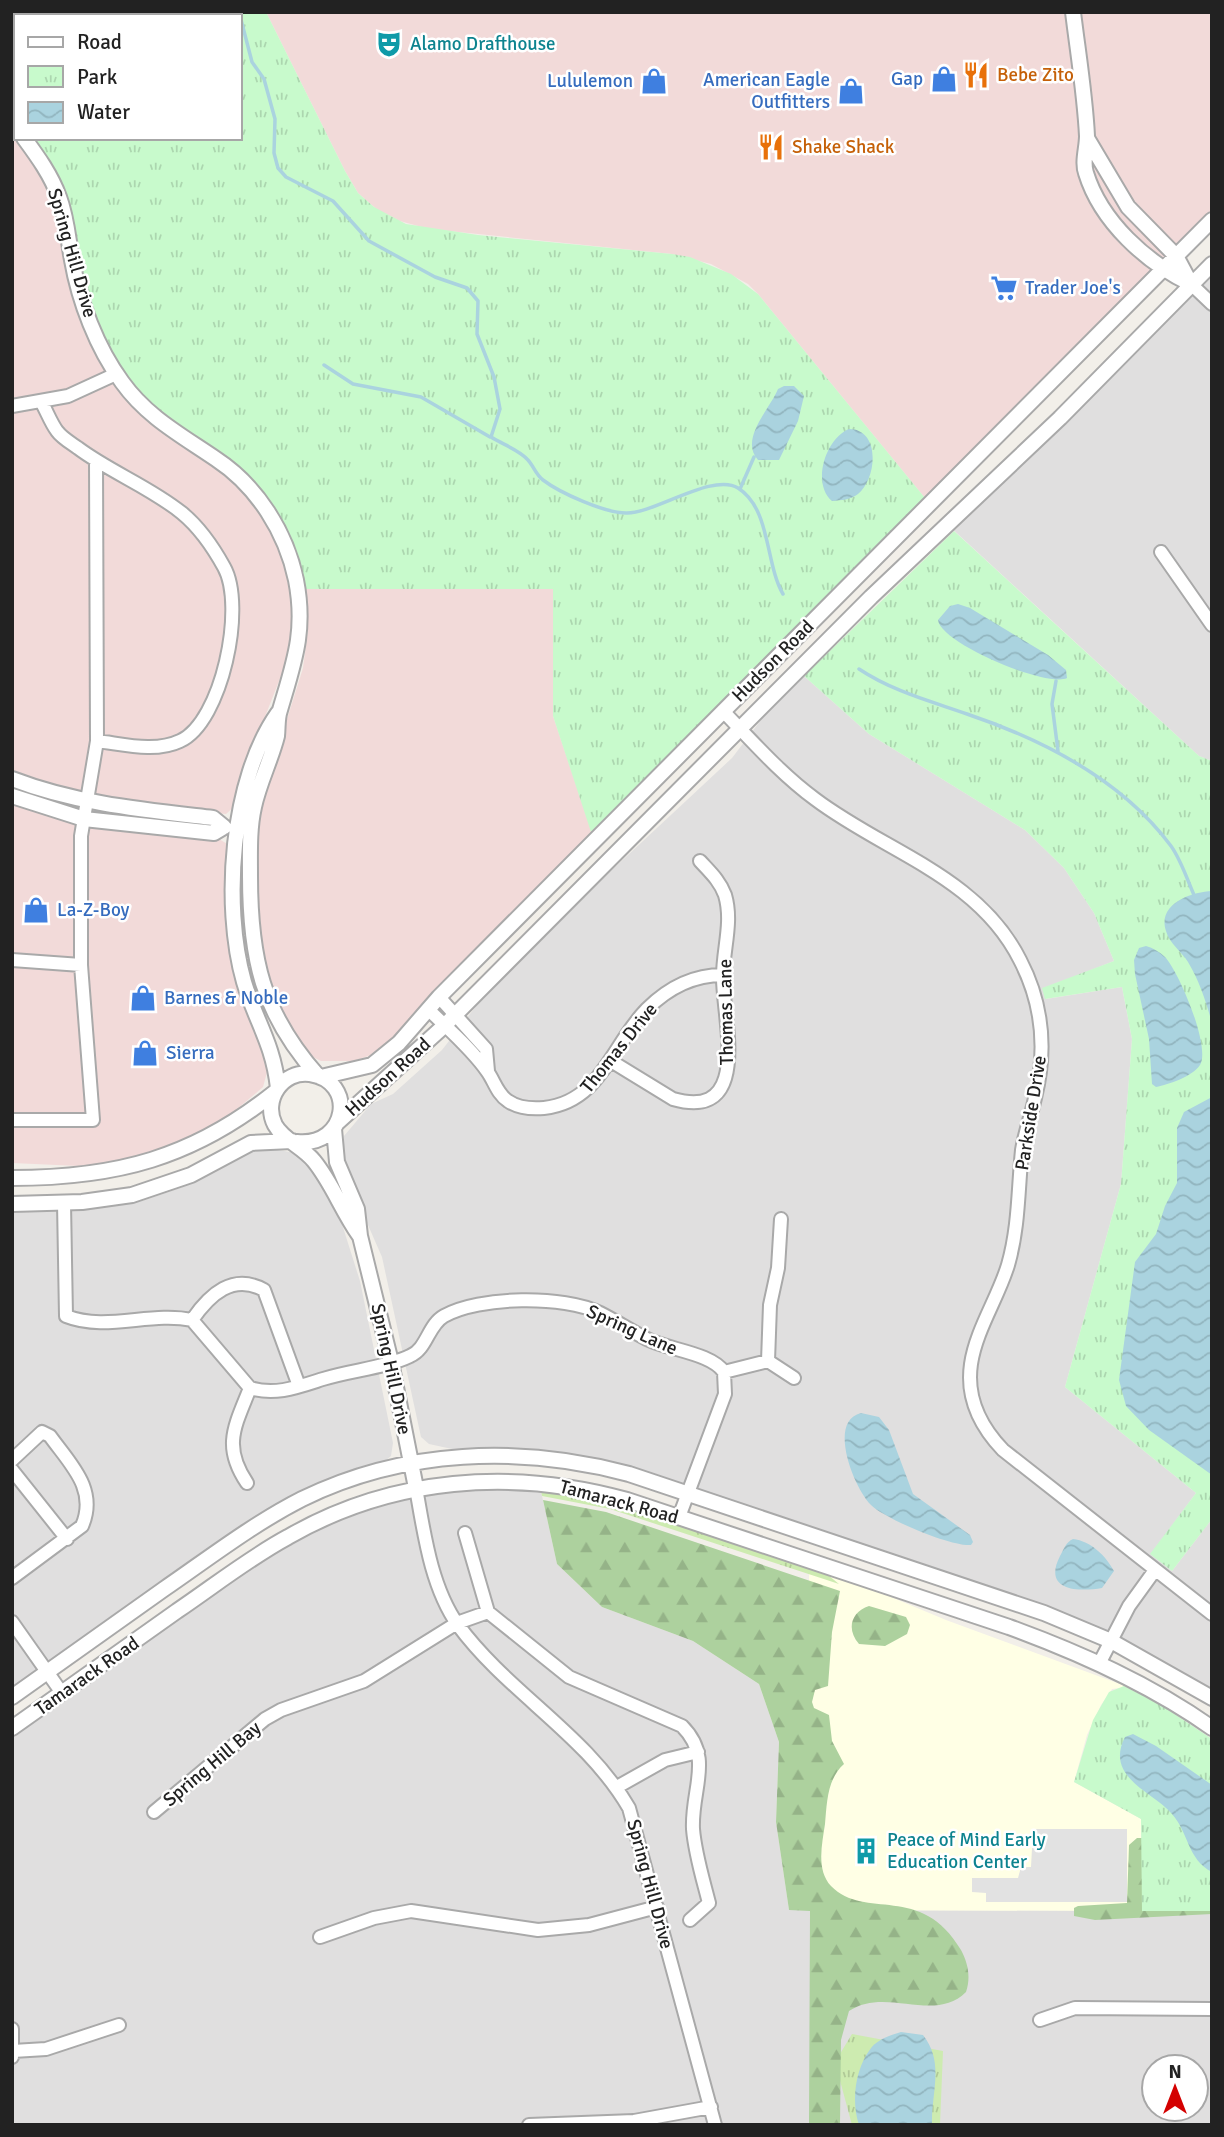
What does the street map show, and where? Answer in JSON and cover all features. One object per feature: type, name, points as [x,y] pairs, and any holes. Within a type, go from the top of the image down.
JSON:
[{"type":"street","points":[[1073,12],[1087,137],[1085,171],[1110,218],[1161,270],[1191,284]]},
{"type":"street","points":[[1087,137],[1128,207],[1176,256],[1191,284],[1212,304]]},
{"type":"street","name":"Spring Hill Drive","points":[[25,140],[48,171],[59,197],[86,310],[116,374],[150,415],[218,460],[243,481],[263,505],[279,532],[294,570],[301,624],[295,665],[279,712],[277,735],[254,807],[238,829],[235,919],[238,954],[248,993],[271,1046],[277,1090]]},
{"type":"street","name":"Hudson Road","points":[[320,1077],[372,1065],[399,1043],[439,997],[1212,220]]},
{"type":"street","name":"Hudson Road","points":[[336,1125],[444,1026],[871,597],[1060,418],[1212,264]]},
{"type":"street","points":[[12,406],[42,403],[84,391],[116,374]]},
{"type":"street","points":[[42,403],[57,432],[96,462],[181,512],[205,536],[226,570],[233,595],[232,642],[204,720],[196,731],[182,741],[161,747],[97,741]]},
{"type":"street","points":[[12,1120],[93,1120],[81,965],[84,819],[97,741],[96,462]]},
{"type":"street","points":[[1161,552],[1212,625]]},
{"type":"street","name":"Parkside Drive","points":[[723,711],[816,800],[953,883],[974,900],[1007,937],[1020,960],[1034,991],[1039,1014],[1042,1038],[1040,1077],[1023,1145],[1018,1216],[1007,1266],[971,1364],[973,1399],[987,1433],[1003,1450],[1212,1614]]},
{"type":"street","points":[[12,779],[45,791],[87,801],[213,818],[238,829]]},
{"type":"street","points":[[12,796],[84,819],[214,833],[238,829]]},
{"type":"street","name":"Spring Hill Drive","points":[[238,829],[258,974],[275,1014],[294,1047],[320,1077]]},
{"type":"street","name":"Thomas Lane","points":[[611,1062],[673,1100],[696,1102],[718,1091],[726,1080],[730,1055],[723,975],[729,915],[721,884],[700,861]]},
{"type":"street","points":[[12,960],[81,965]]},
{"type":"street","name":"Thomas Drive","points":[[428,1009],[488,1071],[507,1101],[524,1108],[560,1106],[577,1098],[611,1062],[635,1024],[662,996],[701,975],[723,975]]},
{"type":"street","name":"Thomas Drive","points":[[439,997],[486,1049],[488,1071]]},
{"type":"street","points":[[12,1178],[105,1172],[164,1158],[228,1127],[296,1075],[320,1077],[338,1096],[336,1125],[318,1141],[253,1142],[163,1186],[108,1199],[12,1204]]},
{"type":"street","points":[[277,1090],[271,1108],[275,1124],[295,1142]]},
{"type":"street","name":"Spring Hill Drive","points":[[336,1125],[339,1170],[357,1209],[360,1236],[391,1362],[431,1563],[457,1623],[479,1650],[567,1731],[617,1787],[629,1808],[638,1833],[715,2125]]},
{"type":"street","name":"Spring Hill Drive","points":[[295,1142],[319,1168],[360,1236]]},
{"type":"street","points":[[64,1203],[66,1317],[76,1321],[108,1322],[157,1316],[192,1320],[250,1388],[232,1441],[236,1465],[247,1483]]},
{"type":"street","points":[[768,1361],[770,1305],[778,1268],[781,1219]]},
{"type":"street","points":[[192,1320],[201,1307],[228,1286],[242,1282],[264,1290],[270,1298],[299,1386]]},
{"type":"street","name":"Spring Lane","points":[[250,1388],[262,1392],[299,1386],[356,1368],[391,1362],[419,1351],[438,1320],[454,1310],[526,1301],[570,1304],[600,1312],[648,1340],[718,1364],[724,1372]]},
{"type":"street","points":[[679,1517],[724,1394],[724,1372],[768,1361],[794,1378]]},
{"type":"street","points":[[12,1460],[42,1432],[50,1436],[89,1495],[88,1514],[82,1526],[12,1578]]},
{"type":"street","name":"Tamarack Road","points":[[12,1698],[277,1513],[331,1486],[411,1463],[480,1455],[541,1456],[596,1465],[690,1493],[986,1592],[1111,1641],[1212,1698]]},
{"type":"street","points":[[12,1470],[67,1539]]},
{"type":"street","name":"Tamarack Road","points":[[12,1728],[289,1536],[350,1507],[416,1488],[484,1481],[539,1482],[595,1491],[1009,1627],[1098,1664],[1155,1692],[1212,1728]]},
{"type":"street","points":[[466,1533],[488,1612],[569,1677],[682,1726],[696,1740],[698,1752],[665,1760],[617,1787]]},
{"type":"street","points":[[1098,1664],[1129,1606],[1155,1570]]},
{"type":"street","points":[[457,1623],[488,1612]]},
{"type":"street","points":[[12,1622],[62,1693]]},
{"type":"street","name":"Spring Hill Bay","points":[[154,1812],[265,1718],[382,1673],[457,1623]]},
{"type":"street","name":"Spring Hill Drive","points":[[690,1920],[709,1903],[693,1828],[701,1762],[698,1752]]},
{"type":"street","points":[[320,1937],[374,1917],[411,1911],[517,1928],[561,1929],[589,1925],[657,1907]]},
{"type":"street","points":[[1041,2020],[1075,2008],[1212,2008]]},
{"type":"street","points":[[13,2051],[46,2049],[120,2025]]},
{"type":"street","points":[[12,2029],[12,2057]]},
{"type":"street","points":[[529,2125],[634,2121],[711,2107]]},
{"type":"shaded area","points":[[266,12],[1212,12],[1212,220],[929,503],[758,294],[748,284],[711,264],[672,254],[429,229],[389,218],[374,207],[358,193],[345,171]]},
{"type":"shaded area","points":[[12,134],[14,140],[31,158],[52,198],[73,295],[108,375],[148,422],[224,473],[244,492],[270,529],[284,562],[293,611],[290,653],[248,760],[235,806],[226,814],[109,802],[12,775]]},
{"type":"shaded area","points":[[1212,264],[1212,761],[1199,756],[948,525]]},
{"type":"shaded area","points":[[305,589],[553,589],[553,716],[592,832],[435,989],[389,1042],[374,1054],[354,1061],[321,1061],[309,1055],[275,1008],[259,956],[255,849],[259,809],[303,668],[308,630]]},
{"type":"shaded area","points":[[804,676],[869,734],[1025,830],[1064,868],[1094,913],[1114,961],[1043,989],[1046,999],[1122,987],[1132,1039],[1121,1184],[1065,1387],[1196,1493],[1151,1554],[1172,1571],[1212,1519],[1212,1698],[1111,1641],[629,1474],[480,1455],[429,1444],[421,1437],[382,1257],[343,1168],[344,1136],[371,1104],[393,1094],[442,1050],[477,1005],[613,869],[732,758],[764,716]]},
{"type":"shaded area","points":[[12,801],[121,829],[219,839],[229,845],[231,921],[269,1065],[263,1087],[230,1115],[201,1133],[159,1151],[124,1161],[79,1166],[12,1163]]},
{"type":"shaded area","points":[[272,1149],[296,1153],[313,1168],[341,1221],[360,1281],[393,1443],[391,1456],[385,1461],[310,1488],[261,1514],[12,1689],[12,1212],[76,1211],[142,1201],[180,1188],[250,1152]]},
{"type":"shaded area","points":[[539,1482],[557,1564],[602,1607],[693,1641],[759,1684],[779,1742],[776,1822],[789,1910],[1212,1911],[1212,2125],[12,2125],[12,1728],[264,1551],[395,1493]]},
{"type":"shaded area","points":[[809,1569],[879,1592],[946,1620],[1128,1687],[1112,1689],[1101,1705],[1087,1735],[1074,1782],[1141,1819],[1142,1911],[810,1910]]},
{"type":"shaded area","points":[[1033,1829],[1127,1829],[1127,1902],[986,1902],[986,1893],[972,1892],[972,1878],[1018,1878],[1021,1867],[1031,1867]]},
{"type":"green space","points":[[12,12],[266,12],[345,171],[358,193],[374,207],[406,224],[478,235],[672,254],[690,257],[731,274],[758,294],[925,498],[591,832],[553,716],[553,589],[305,589],[294,548],[275,510],[263,493],[233,462],[141,395],[116,359],[97,319],[63,190],[35,140],[242,140],[242,14],[14,14],[14,111]]},
{"type":"green space","points":[[954,531],[1199,756],[1212,761],[1212,1519],[1172,1571],[1150,1554],[1196,1493],[1065,1387],[1121,1184],[1132,1039],[1122,987],[1045,999],[1042,988],[1114,961],[1094,913],[1064,868],[1025,830],[869,734],[804,676]]},
{"type":"green space","points":[[541,1491],[650,1515],[828,1575],[839,1584],[610,1509],[542,1496]]},
{"type":"green space","points":[[543,1500],[606,1512],[840,1591],[832,1632],[828,1686],[815,1690],[812,1702],[814,1708],[829,1715],[832,1741],[844,1764],[834,1777],[829,1792],[822,1848],[823,1872],[831,1886],[845,1896],[911,1909],[929,1916],[945,1929],[961,1950],[967,1965],[968,1986],[966,1992],[953,2001],[939,2005],[878,2002],[863,2004],[849,2011],[841,2040],[840,2125],[809,2125],[810,1911],[789,1910],[776,1822],[779,1742],[759,1684],[693,1641],[602,1607],[557,1564]]},
{"type":"green space","points":[[869,1606],[906,1617],[910,1625],[907,1634],[885,1646],[859,1644],[853,1633],[852,1622],[858,1612]]},
{"type":"green space","points":[[1124,1686],[1161,1705],[1212,1739],[1212,1911],[1142,1911],[1141,1819],[1074,1782],[1093,1720],[1109,1692]]},
{"type":"green space","points":[[1137,1838],[1147,1838],[1212,1887],[1212,1914],[1095,1920],[1074,1916],[1074,1908],[1078,1906],[1127,1903],[1129,1845]]},
{"type":"green space","points":[[852,2034],[943,2051],[940,2125],[852,2125],[835,2062]]},
{"type":"water","points":[[794,386],[804,396],[798,421],[779,460],[758,460],[753,452],[754,434],[778,389]]},
{"type":"water","points":[[849,429],[859,431],[867,437],[873,456],[872,467],[869,478],[858,494],[849,499],[832,501],[823,483],[824,462],[834,442]]},
{"type":"water","points":[[958,604],[970,608],[1048,655],[1066,670],[1067,678],[1056,679],[1018,670],[956,640],[943,630],[938,620],[950,606]]},
{"type":"water","points":[[1212,891],[1212,1023],[1196,977],[1170,940],[1165,922],[1166,914],[1178,901]]},
{"type":"water","points":[[1146,946],[1165,957],[1178,978],[1192,1010],[1202,1056],[1200,1065],[1192,1073],[1156,1087],[1152,1084],[1149,1039],[1134,960],[1139,948]]},
{"type":"water","points":[[1212,1097],[1212,1475],[1149,1430],[1126,1406],[1119,1380],[1135,1262],[1156,1234],[1165,1206],[1177,1183],[1177,1128],[1184,1112]]},
{"type":"water","points":[[861,1413],[879,1417],[889,1430],[913,1494],[970,1535],[973,1542],[971,1545],[949,1542],[919,1531],[871,1505],[851,1471],[845,1441],[846,1428],[851,1419]]},
{"type":"water","points":[[1073,1539],[1097,1550],[1114,1571],[1102,1588],[1074,1589],[1059,1583],[1056,1568],[1065,1546]]},
{"type":"water","points":[[1133,1734],[1156,1746],[1212,1785],[1212,1872],[1204,1867],[1193,1853],[1172,1814],[1126,1774],[1120,1751],[1125,1737]]},
{"type":"water","points":[[901,2032],[923,2035],[934,2056],[932,2125],[859,2125],[855,2096],[861,2066],[874,2045]]},
{"type":"waterway","points":[[242,24],[252,62],[264,79],[275,119],[274,153],[278,168],[286,177],[333,201],[369,241],[435,277],[467,288],[478,301],[477,334],[494,377],[500,409],[491,437],[524,456],[540,478],[551,485],[607,510],[638,512],[714,485],[738,488],[749,497],[762,523],[783,594]]},
{"type":"waterway","points":[[324,365],[353,384],[421,397],[490,437]]},
{"type":"waterway","points":[[740,489],[754,457]]},
{"type":"waterway","points":[[859,669],[925,700],[1024,736],[1105,782],[1151,822],[1171,846],[1194,895]]},
{"type":"waterway","points":[[1056,681],[1052,704],[1058,751]]},
{"type":"place","name":"Alamo Drafthouse","points":[[389,44]]},
{"type":"place","name":"Bebe Zito","points":[[976,75]]},
{"type":"place","name":"Gap","points":[[944,79]]},
{"type":"place","name":"Lululemon","points":[[654,81]]},
{"type":"place","name":"American Eagle Outfitters","points":[[851,91]]},
{"type":"place","name":"Shake Shack","points":[[771,147]]},
{"type":"place","name":"Trader Joe's","points":[[1004,288]]},
{"type":"place","name":"La-Z-Boy","points":[[36,910]]},
{"type":"place","name":"Barnes & Noble","points":[[143,998]]},
{"type":"place","name":"Sierra","points":[[145,1053]]},
{"type":"place","name":"Peace of Mind Early Education Center","points":[[866,1851]]}]
